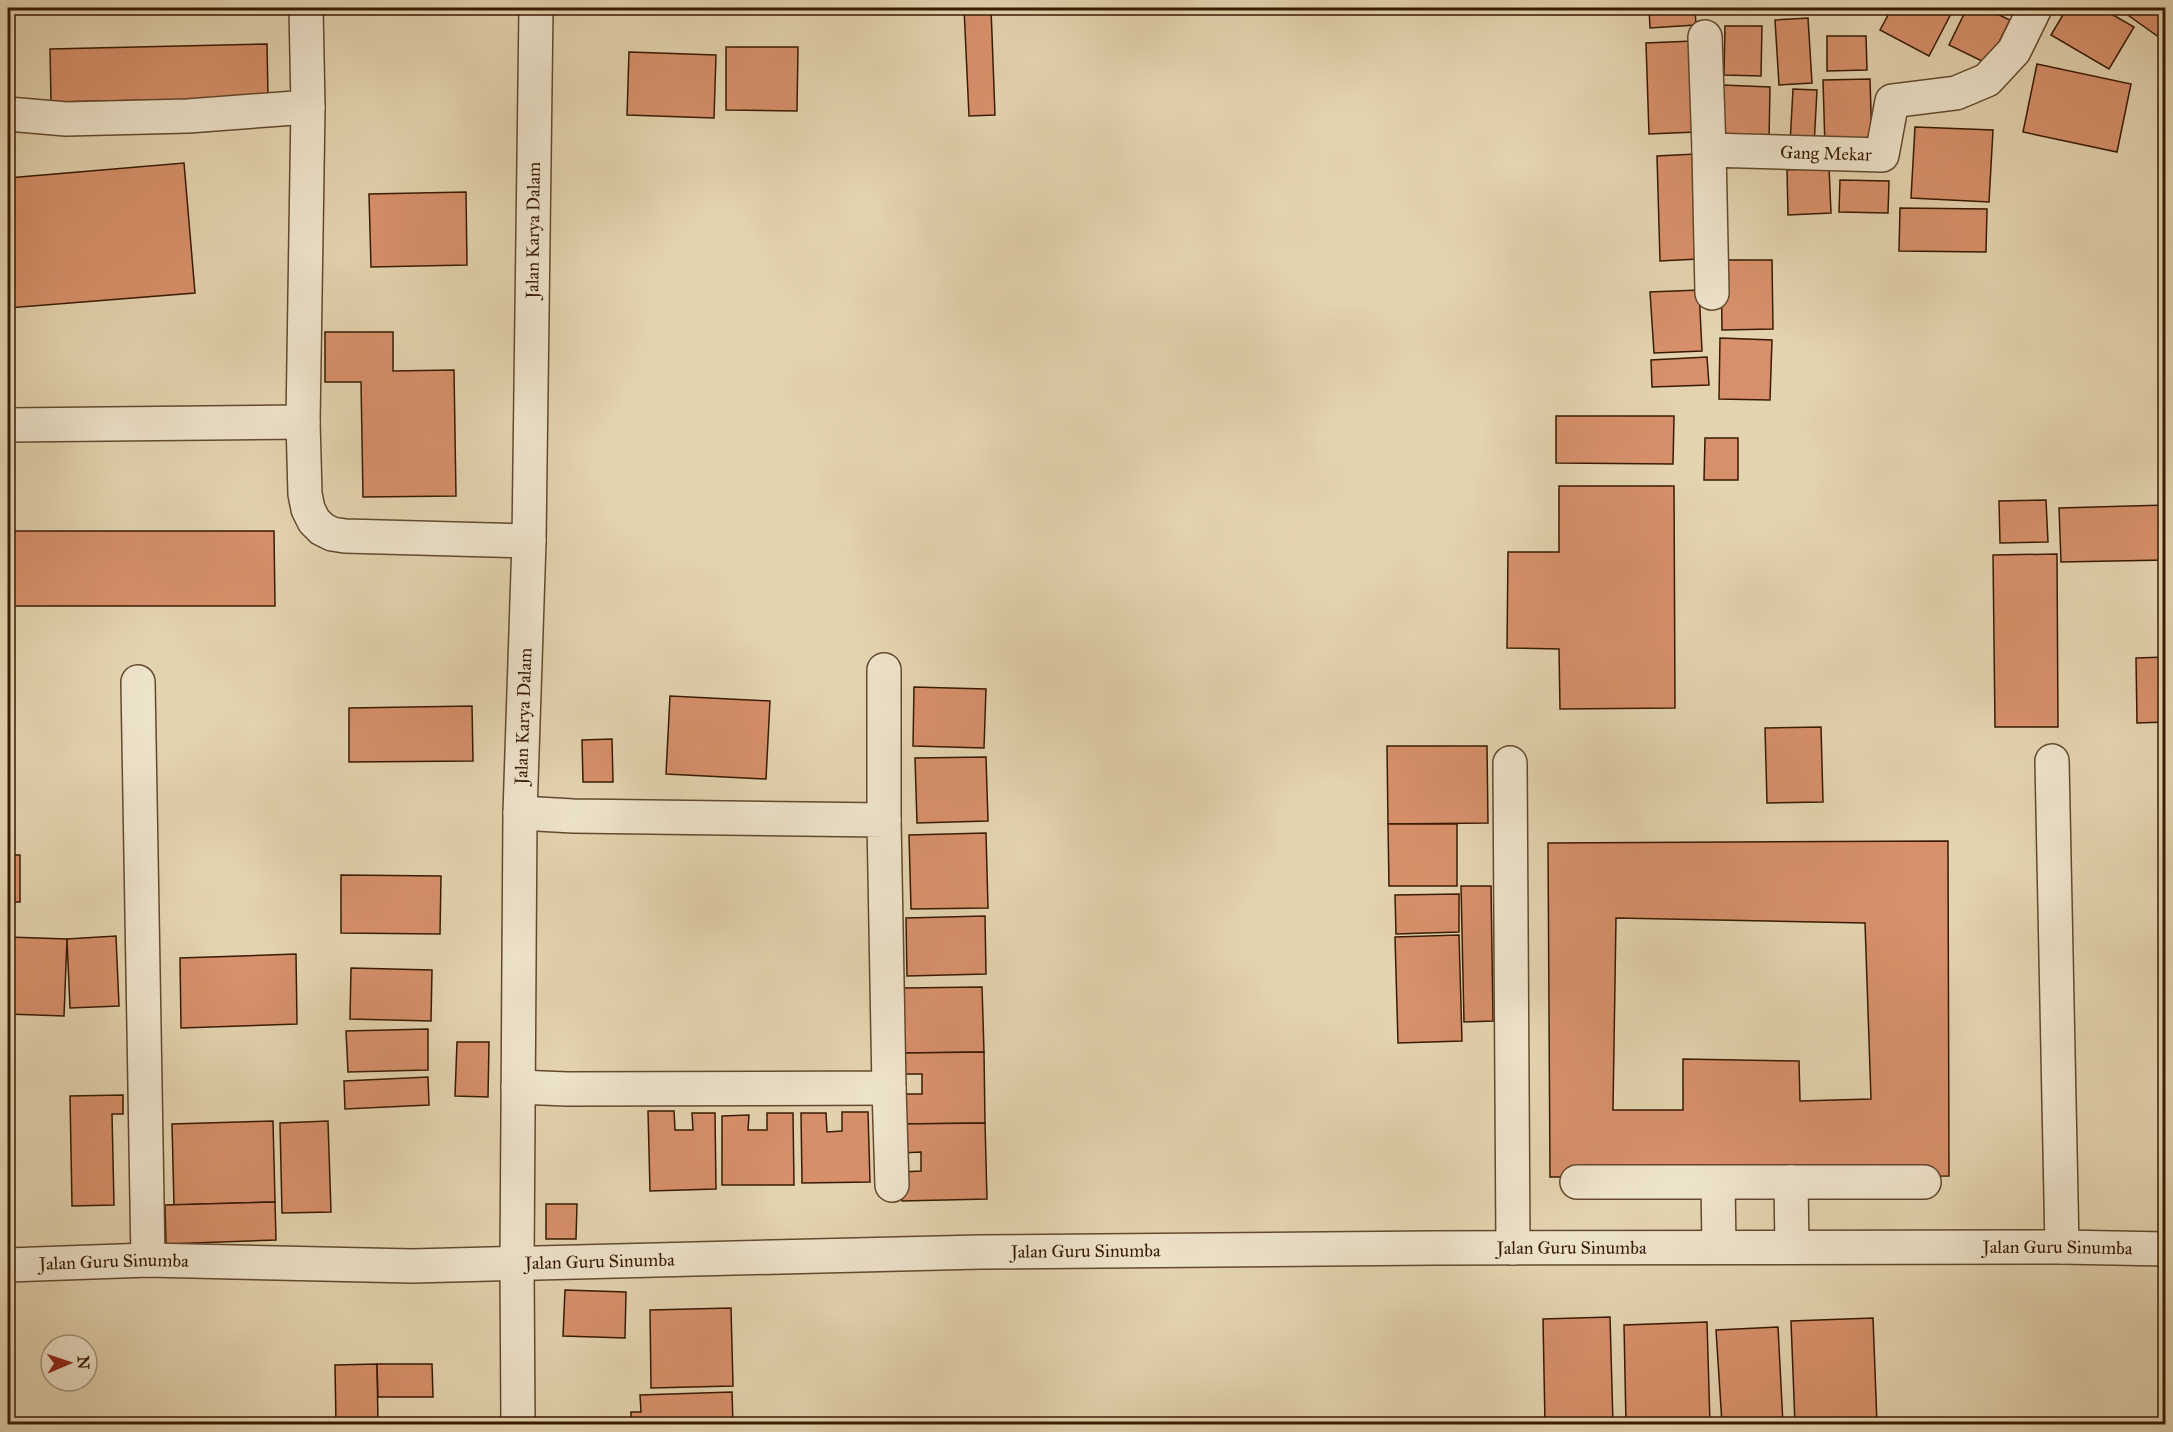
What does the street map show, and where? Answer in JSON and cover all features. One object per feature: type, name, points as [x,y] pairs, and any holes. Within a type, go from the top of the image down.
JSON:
[{"type":"street","points":[[306,8],[308,107],[303,422],[305,494],[311,515],[322,529],[332,534],[345,536],[529,541]]},
{"type":"street","name":"Jalan Karya Dalam","points":[[518,1425],[520,813],[529,541],[536,8]]},
{"type":"street","name":"Gang Mekar","points":[[1709,150],[1882,155],[1892,101],[1956,93],[1987,80],[2014,51],[2035,8]]},
{"type":"street","points":[[1705,37],[1712,293]]},
{"type":"street","points":[[8,114],[66,119],[188,116],[308,107]]},
{"type":"street","points":[[8,425],[303,422]]},
{"type":"street","points":[[884,670],[888,1088],[892,1185]]},
{"type":"street","points":[[138,682],[148,1260]]},
{"type":"street","points":[[2052,761],[2062,1247]]},
{"type":"street","points":[[1510,763],[1513,1248]]},
{"type":"street","points":[[520,813],[884,820]]},
{"type":"street","points":[[519,1087],[567,1089],[888,1088]]},
{"type":"street","points":[[1576,1182],[1924,1182]]},
{"type":"street","points":[[1791,1182],[1792,1247]]},
{"type":"street","points":[[1718,1183],[1719,1247]]},
{"type":"street","name":"Jalan Guru Sinumba","points":[[8,1265],[148,1260],[412,1266],[980,1252],[1513,1248],[2062,1247],[2166,1249]]},
{"type":"building","points":[[8,8],[234,8],[233,12]]},
{"type":"building","points":[[470,8],[470,10],[353,9]]},
{"type":"building","points":[[964,8],[991,8],[995,115],[969,116]]},
{"type":"building","points":[[1649,8],[1695,8],[1696,25],[1650,28]]},
{"type":"building","points":[[1892,8],[1954,8],[1929,56],[1880,30]]},
{"type":"building","points":[[1967,8],[1985,8],[2010,20],[1988,64],[1949,45]]},
{"type":"building","points":[[2067,8],[2101,8],[2134,27],[2109,69],[2051,35]]},
{"type":"building","points":[[2118,8],[2166,8],[2166,37],[2163,40]]},
{"type":"building","points":[[1808,18],[1812,83],[1779,85],[1775,20]]},
{"type":"building","points":[[1725,26],[1762,26],[1761,76],[1724,75]]},
{"type":"building","points":[[1827,36],[1866,36],[1867,70],[1827,71]]},
{"type":"building","points":[[1693,41],[1696,132],[1649,134],[1646,43]]},
{"type":"building","points":[[267,44],[268,98],[51,102],[50,49]]},
{"type":"building","points":[[726,47],[798,47],[797,111],[726,110]]},
{"type":"building","points":[[629,52],[716,55],[714,118],[627,115]]},
{"type":"building","points":[[2037,64],[2131,84],[2117,152],[2023,132]]},
{"type":"building","points":[[1870,79],[1872,146],[1825,147],[1823,80]]},
{"type":"building","points":[[1723,85],[1770,87],[1769,140],[1722,138]]},
{"type":"building","points":[[1793,89],[1817,90],[1814,146],[1790,144]]},
{"type":"building","points":[[1915,127],[1993,130],[1989,202],[1911,198]]},
{"type":"building","points":[[1695,154],[1698,259],[1660,261],[1657,156]]},
{"type":"building","points":[[184,163],[195,293],[8,308],[8,178]]},
{"type":"building","points":[[1829,167],[1831,213],[1788,215],[1787,170]]},
{"type":"building","points":[[1840,180],[1889,181],[1888,213],[1839,212]]},
{"type":"building","points":[[466,192],[467,265],[371,267],[369,194]]},
{"type":"building","points":[[1900,208],[1987,209],[1986,252],[1899,251]]},
{"type":"building","points":[[1721,260],[1772,260],[1773,329],[1722,330]]},
{"type":"building","points":[[1699,290],[1702,351],[1654,353],[1650,292]]},
{"type":"building","points":[[325,332],[393,332],[393,371],[454,370],[456,496],[363,497],[361,382],[325,382]]},
{"type":"building","points":[[1720,338],[1772,340],[1770,400],[1719,399]]},
{"type":"building","points":[[1707,357],[1709,385],[1652,387],[1651,360]]},
{"type":"building","points":[[1556,416],[1674,416],[1673,464],[1556,463]]},
{"type":"building","points":[[1705,438],[1738,438],[1738,480],[1704,480]]},
{"type":"building","points":[[1559,486],[1674,486],[1675,708],[1560,709],[1559,649],[1507,648],[1508,552],[1559,552]]},
{"type":"building","points":[[2046,500],[2048,542],[2000,543],[1999,501]]},
{"type":"building","points":[[2166,505],[2166,560],[2061,562],[2059,508]]},
{"type":"building","points":[[8,531],[274,531],[275,606],[8,606]]},
{"type":"building","points":[[2057,554],[2058,727],[1995,727],[1993,555]]},
{"type":"building","points":[[2166,657],[2166,722],[2137,723],[2136,658]]},
{"type":"building","points":[[914,687],[986,689],[984,748],[913,746]]},
{"type":"building","points":[[670,696],[770,701],[766,779],[666,774]]},
{"type":"building","points":[[472,706],[473,761],[349,762],[349,708]]},
{"type":"building","points":[[1821,727],[1823,802],[1767,803],[1765,728]]},
{"type":"building","points":[[612,739],[613,782],[583,782],[582,740]]},
{"type":"building","points":[[1387,746],[1487,746],[1488,823],[1388,824]]},
{"type":"building","points":[[986,757],[988,821],[917,823],[915,758]]},
{"type":"building","points":[[1388,824],[1457,824],[1457,886],[1389,886]]},
{"type":"building","points":[[986,833],[988,908],[911,909],[909,835]]},
{"type":"building","points":[[1948,841],[1949,1176],[1550,1177],[1548,843]],"holes":[[[1616,918],[1865,923],[1871,1099],[1800,1101],[1799,1061],[1683,1059],[1683,1110],[1613,1110]]]},
{"type":"building","points":[[8,855],[20,855],[20,902],[8,902]]},
{"type":"building","points":[[341,875],[441,876],[440,934],[341,933]]},
{"type":"building","points":[[1461,886],[1491,886],[1493,1021],[1464,1022]]},
{"type":"building","points":[[1459,894],[1459,932],[1396,934],[1395,895]]},
{"type":"building","points":[[985,916],[986,974],[907,976],[906,918]]},
{"type":"building","points":[[1459,935],[1462,1041],[1398,1043],[1395,937]]},
{"type":"building","points":[[116,936],[119,1006],[70,1008],[67,939]]},
{"type":"building","points":[[8,937],[67,939],[64,1016],[8,1014]]},
{"type":"building","points":[[296,954],[297,1024],[181,1028],[180,958]]},
{"type":"building","points":[[351,968],[432,970],[431,1021],[350,1019]]},
{"type":"building","points":[[982,987],[984,1052],[904,1053],[903,988]]},
{"type":"building","points":[[428,1029],[428,1070],[348,1072],[346,1031]]},
{"type":"building","points":[[457,1042],[489,1042],[488,1097],[455,1096]]},
{"type":"building","points":[[984,1052],[985,1123],[901,1124],[901,1094],[922,1094],[922,1074],[905,1074],[904,1053]]},
{"type":"building","points":[[428,1077],[429,1105],[345,1109],[344,1081]]},
{"type":"building","points":[[123,1095],[123,1114],[112,1114],[114,1205],[72,1206],[70,1096]]},
{"type":"building","points":[[648,1111],[674,1111],[675,1130],[693,1130],[692,1113],[715,1113],[716,1189],[650,1191]]},
{"type":"building","points":[[842,1112],[868,1112],[870,1182],[802,1183],[801,1113],[826,1113],[827,1132],[842,1131]]},
{"type":"building","points":[[767,1113],[793,1113],[794,1185],[722,1185],[722,1116],[749,1115],[748,1130],[767,1130]]},
{"type":"building","points":[[273,1121],[275,1202],[174,1205],[172,1124]]},
{"type":"building","points":[[328,1121],[331,1212],[282,1213],[280,1123]]},
{"type":"building","points":[[985,1123],[987,1199],[902,1201],[902,1172],[921,1171],[921,1152],[902,1153],[901,1124]]},
{"type":"building","points":[[275,1202],[276,1240],[166,1244],[165,1205]]},
{"type":"building","points":[[546,1204],[577,1204],[576,1239],[546,1239]]},
{"type":"building","points":[[565,1290],[626,1292],[625,1338],[563,1336]]},
{"type":"building","points":[[731,1308],[733,1386],[651,1388],[650,1310]]},
{"type":"building","points":[[1610,1317],[1613,1424],[1545,1424],[1543,1319]]},
{"type":"building","points":[[1873,1318],[1877,1424],[1795,1424],[1791,1321]]},
{"type":"building","points":[[1707,1322],[1710,1424],[1626,1424],[1624,1325]]},
{"type":"building","points":[[1778,1327],[1783,1424],[1722,1424],[1716,1330]]},
{"type":"building","points":[[377,1364],[378,1424],[336,1424],[335,1365]]},
{"type":"building","points":[[377,1364],[432,1364],[433,1397],[378,1397]]},
{"type":"building","points":[[732,1392],[733,1424],[631,1424],[631,1412],[641,1412],[640,1395]]}]
